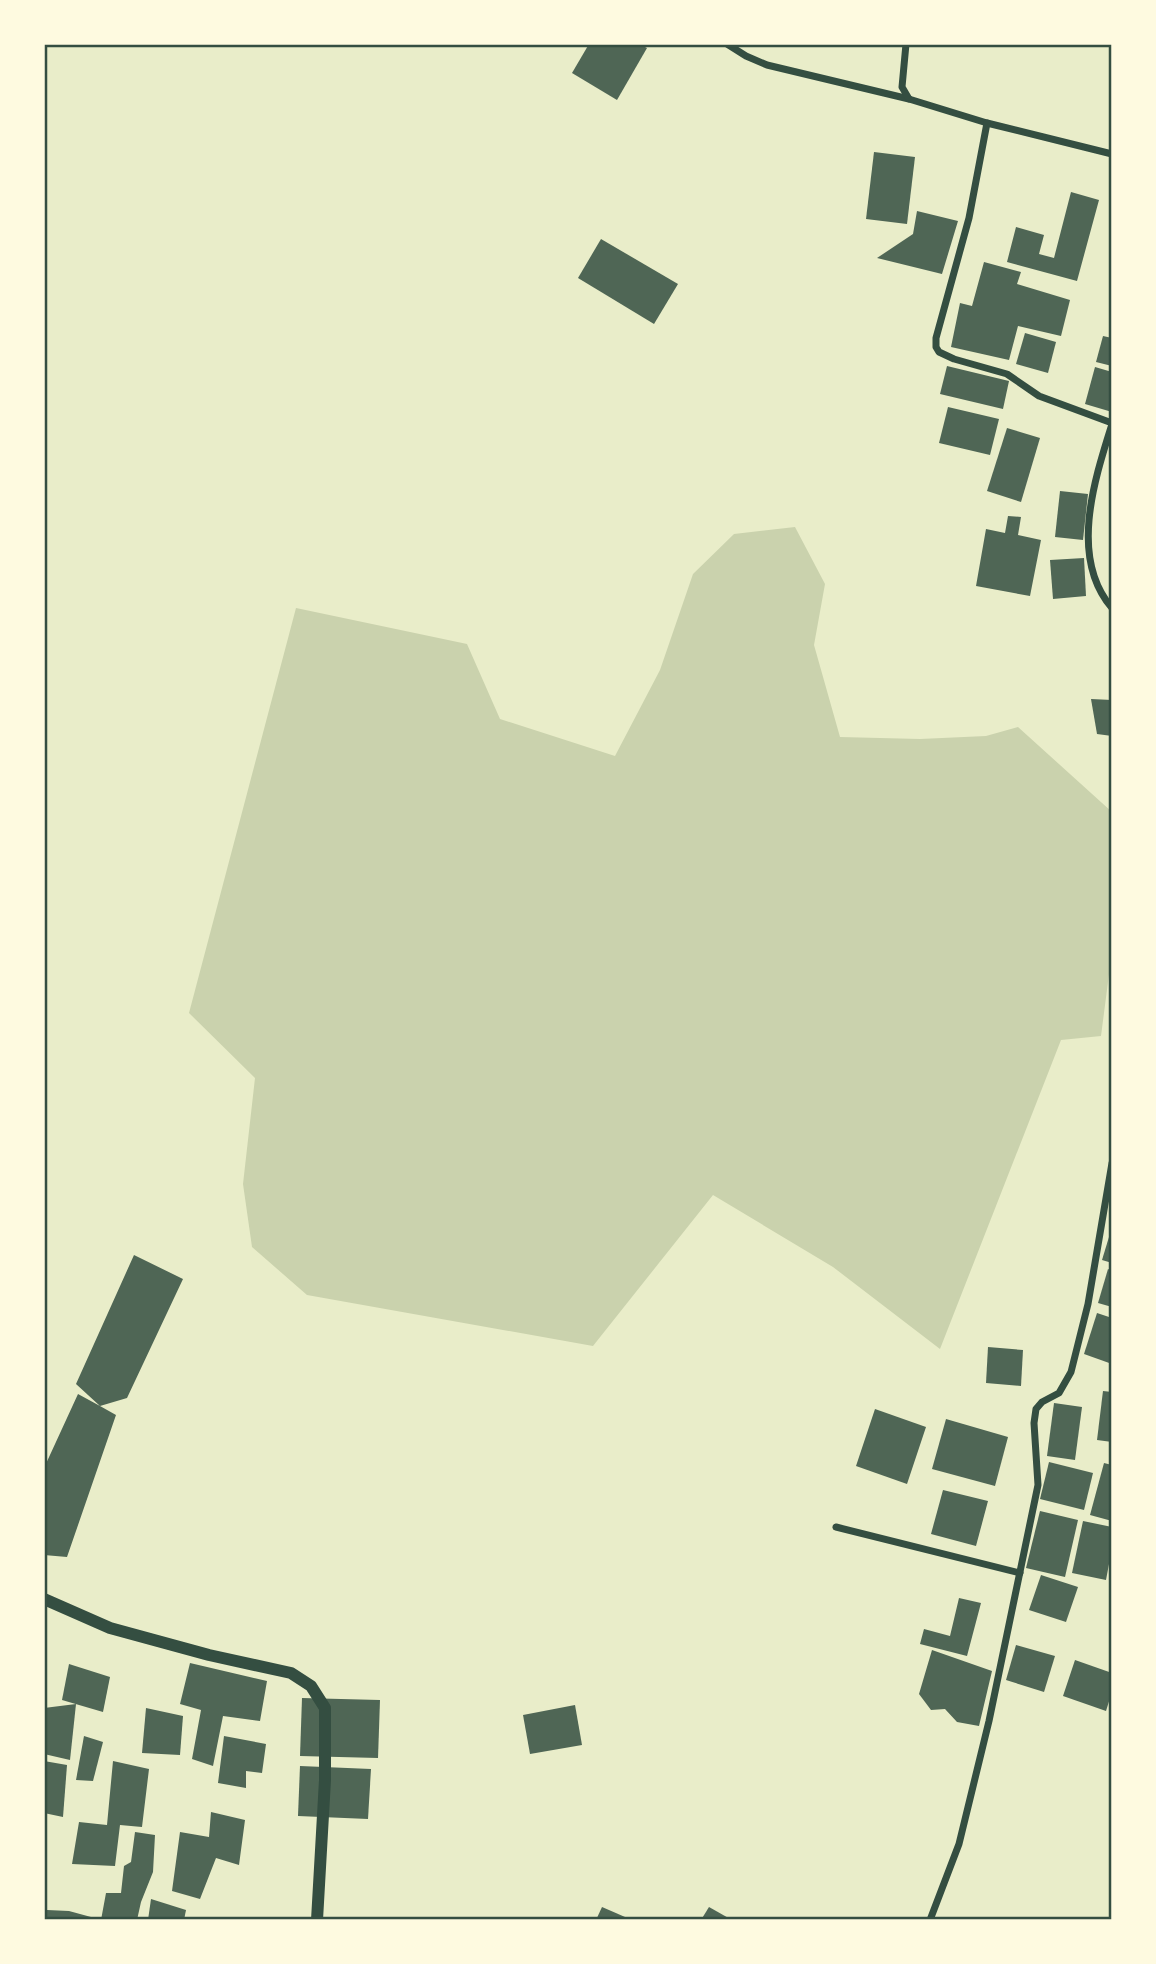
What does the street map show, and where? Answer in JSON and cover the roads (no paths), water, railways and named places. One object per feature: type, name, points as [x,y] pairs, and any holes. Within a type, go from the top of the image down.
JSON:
[{"type":"street","points":[[727,44],[767,65],[909,99],[987,123],[1112,154]]},
{"type":"street","points":[[906,44],[902,87],[909,99]]},
{"type":"street","points":[[987,123],[969,218],[936,338],[936,347],[939,352],[954,359],[1007,374],[1039,396],[1112,423],[1091,507],[1088,545],[1094,581],[1100,594],[1112,608]]},
{"type":"street","points":[[930,1920],[959,1844],[989,1721],[1020,1573],[1038,1485],[1034,1423],[1036,1409],[1042,1402],[1059,1393],[1071,1372],[1088,1304],[1112,1163]]},
{"type":"street","points":[[836,1527],[1020,1573]]},
{"type":"street","points":[[44,1599],[110,1628],[209,1655],[291,1673],[311,1686],[325,1708],[325,1780],[317,1920]]}]
